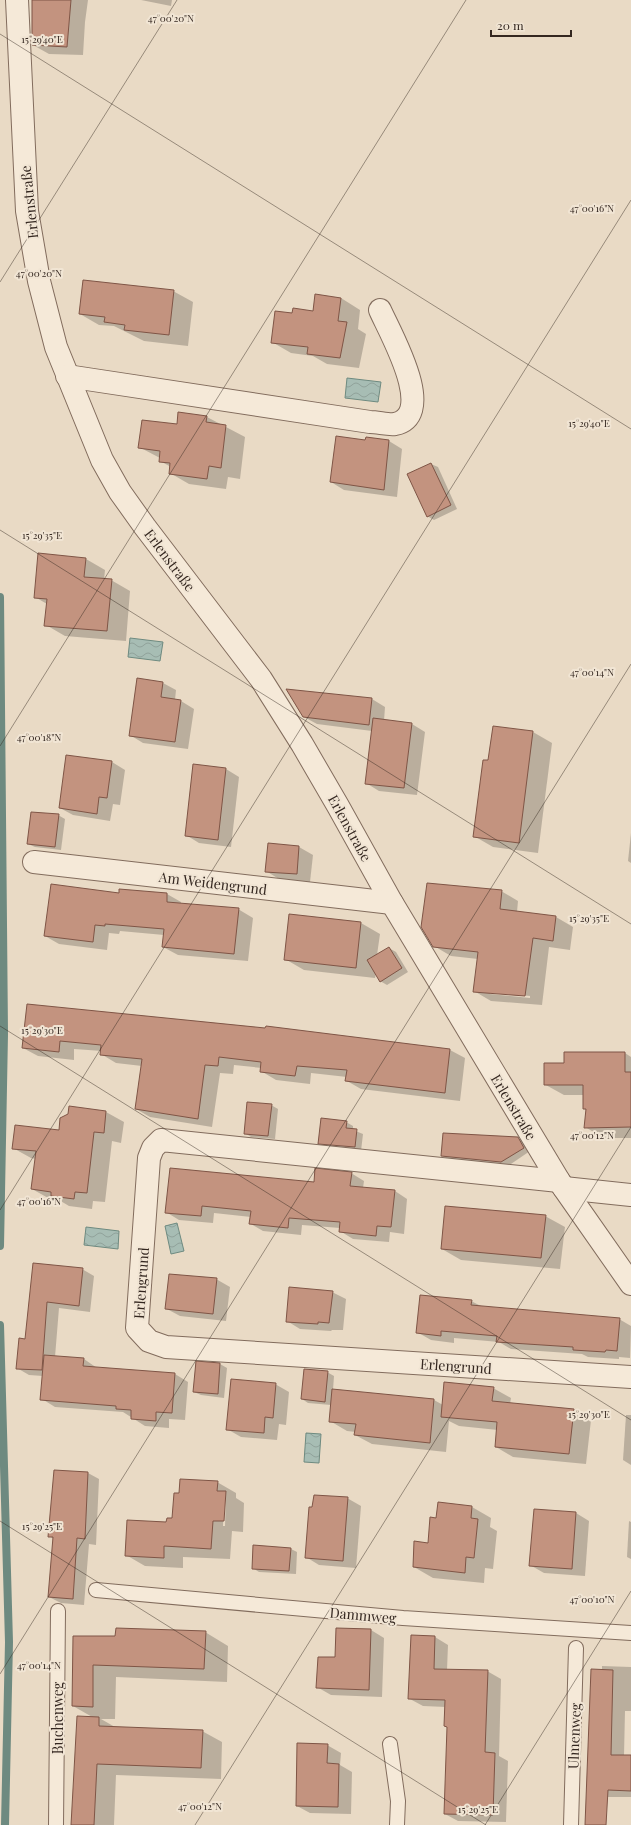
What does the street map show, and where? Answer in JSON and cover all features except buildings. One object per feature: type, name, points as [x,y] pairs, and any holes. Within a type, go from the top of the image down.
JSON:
[{"type":"street","name":"Erlenstraße","points":[[17,0],[6,20],[27,211],[39,281],[56,347],[102,460],[120,492],[261,678],[302,744],[392,903],[561,1184],[631,1284]]},
{"type":"street","points":[[67,376],[370,422],[395,424],[405,418],[412,409],[411,381],[380,310]]},
{"type":"street","name":"Am Weidengrund","points":[[34,862],[392,903]]},
{"type":"street","name":"Erlengrund","points":[[561,1184],[161,1140],[153,1148],[149,1158],[138,1328],[150,1341],[166,1347],[631,1377]]},
{"type":"street","points":[[561,1184],[631,1195]]},
{"type":"lane","name":"Dammweg","points":[[96,1590],[403,1618],[631,1633]]},
{"type":"lane","name":"Buchenweg","points":[[56,1825],[58,1611]]},
{"type":"lane","name":"Ulmenweg","points":[[571,1825],[576,1648]]},
{"type":"lane","points":[[390,1744],[398,1801],[397,1825]]},
{"type":"water","points":[[347,378],[381,382],[378,402],[345,398]]},
{"type":"water","points":[[130,638],[163,642],[160,661],[128,657]]},
{"type":"water","points":[[177,1223],[184,1251],[171,1254],[165,1226]]},
{"type":"water","points":[[86,1227],[119,1231],[118,1249],[84,1245]]},
{"type":"water","points":[[306,1433],[321,1434],[319,1463],[304,1462]]},
{"type":"waterway","points":[[0,597],[4,1034],[0,1246]]},
{"type":"waterway","points":[[0,1325],[9,1642],[5,1825]]}]
